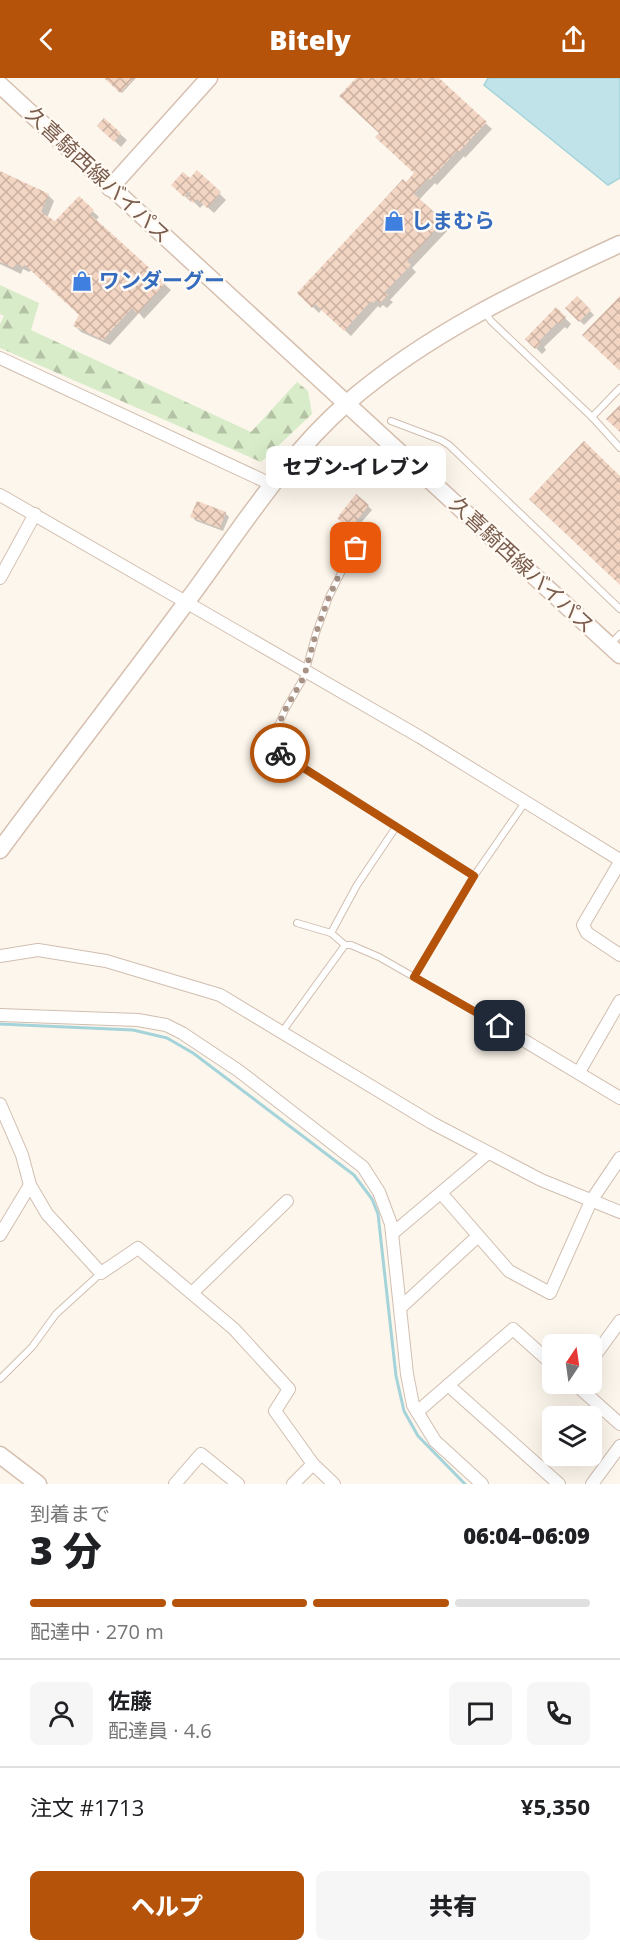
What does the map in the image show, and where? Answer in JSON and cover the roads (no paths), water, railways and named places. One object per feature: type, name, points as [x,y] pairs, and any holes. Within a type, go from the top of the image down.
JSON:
[{"type":"street","points":[[110,188],[209,78]]},
{"type":"street","name":"久喜騎西線バイパス","points":[[0,85],[347,404],[616,645]]},
{"type":"street","points":[[0,850],[273,485],[297,455],[347,404],[417,350],[483,310],[528,286],[620,244]]},
{"type":"street","points":[[0,358],[273,485]]},
{"type":"street","points":[[0,495],[306,670],[526,801],[620,861],[583,925],[587,933],[620,955]]},
{"type":"street","points":[[0,578],[34,514]]},
{"type":"street","points":[[0,956],[38,950],[106,962],[220,995],[281,1034],[432,1123],[541,1180],[620,1212]]},
{"type":"street","points":[[579,1072],[620,1001]]},
{"type":"street","points":[[0,1015],[138,1020],[166,1025],[239,1071],[363,1167],[371,1177],[383,1201],[393,1233],[407,1374],[413,1405],[435,1441],[482,1484]]},
{"type":"street","points":[[500,1026],[620,1098]]},
{"type":"street","points":[[0,1104],[22,1155],[30,1185],[47,1214],[101,1273],[138,1248],[234,1329],[289,1389],[275,1411],[313,1464],[334,1484]]},
{"type":"street","points":[[393,1233],[488,1153]]},
{"type":"street","points":[[441,1194],[509,1271],[550,1293],[591,1201],[620,1158]]},
{"type":"street","points":[[0,1235],[30,1185]]},
{"type":"street","points":[[192,1293],[287,1202]]},
{"type":"street","points":[[400,1308],[478,1236]]},
{"type":"street","points":[[602,1346],[620,1321]]},
{"type":"street","points":[[417,1412],[513,1329],[542,1355]]},
{"type":"street","points":[[448,1385],[559,1484]]},
{"type":"street","points":[[587,1394],[620,1424]]},
{"type":"street","points":[[592,1484],[620,1446]]},
{"type":"street","points":[[175,1484],[201,1454],[238,1484]]},
{"type":"street","points":[[0,1455],[38,1484]]},
{"type":"street","points":[[293,1484],[313,1464]]},
{"type":"lane","points":[[483,310],[491,321],[592,417],[620,448]]},
{"type":"lane","points":[[592,417],[620,388]]},
{"type":"lane","points":[[391,421],[449,445],[620,609]]},
{"type":"lane","points":[[356,548],[342,569],[329,597],[306,670],[269,746],[474,876]]},
{"type":"lane","points":[[414,977],[474,876],[526,801]]},
{"type":"lane","points":[[331,933],[357,885],[396,827]]},
{"type":"lane","points":[[297,922],[331,933],[345,945],[351,945],[379,957],[500,1026]]},
{"type":"lane","points":[[281,1034],[345,945]]},
{"type":"lane","points":[[0,1379],[32,1347],[56,1314],[101,1273]]},
{"type":"water","points":[[488,78],[620,78],[620,178],[608,185],[484,85]]},
{"type":"waterway","points":[[0,1024],[133,1030],[167,1038],[193,1053],[354,1175],[372,1199],[378,1214],[396,1376],[404,1411],[418,1436],[465,1484]]},
{"type":"place","name":"しまむら","points":[[394,221]]},
{"type":"place","name":"ワンダーグー","points":[[82,281]]},
{"type":"place","name":"セブン-イレブン","points":[[356,548]]}]
